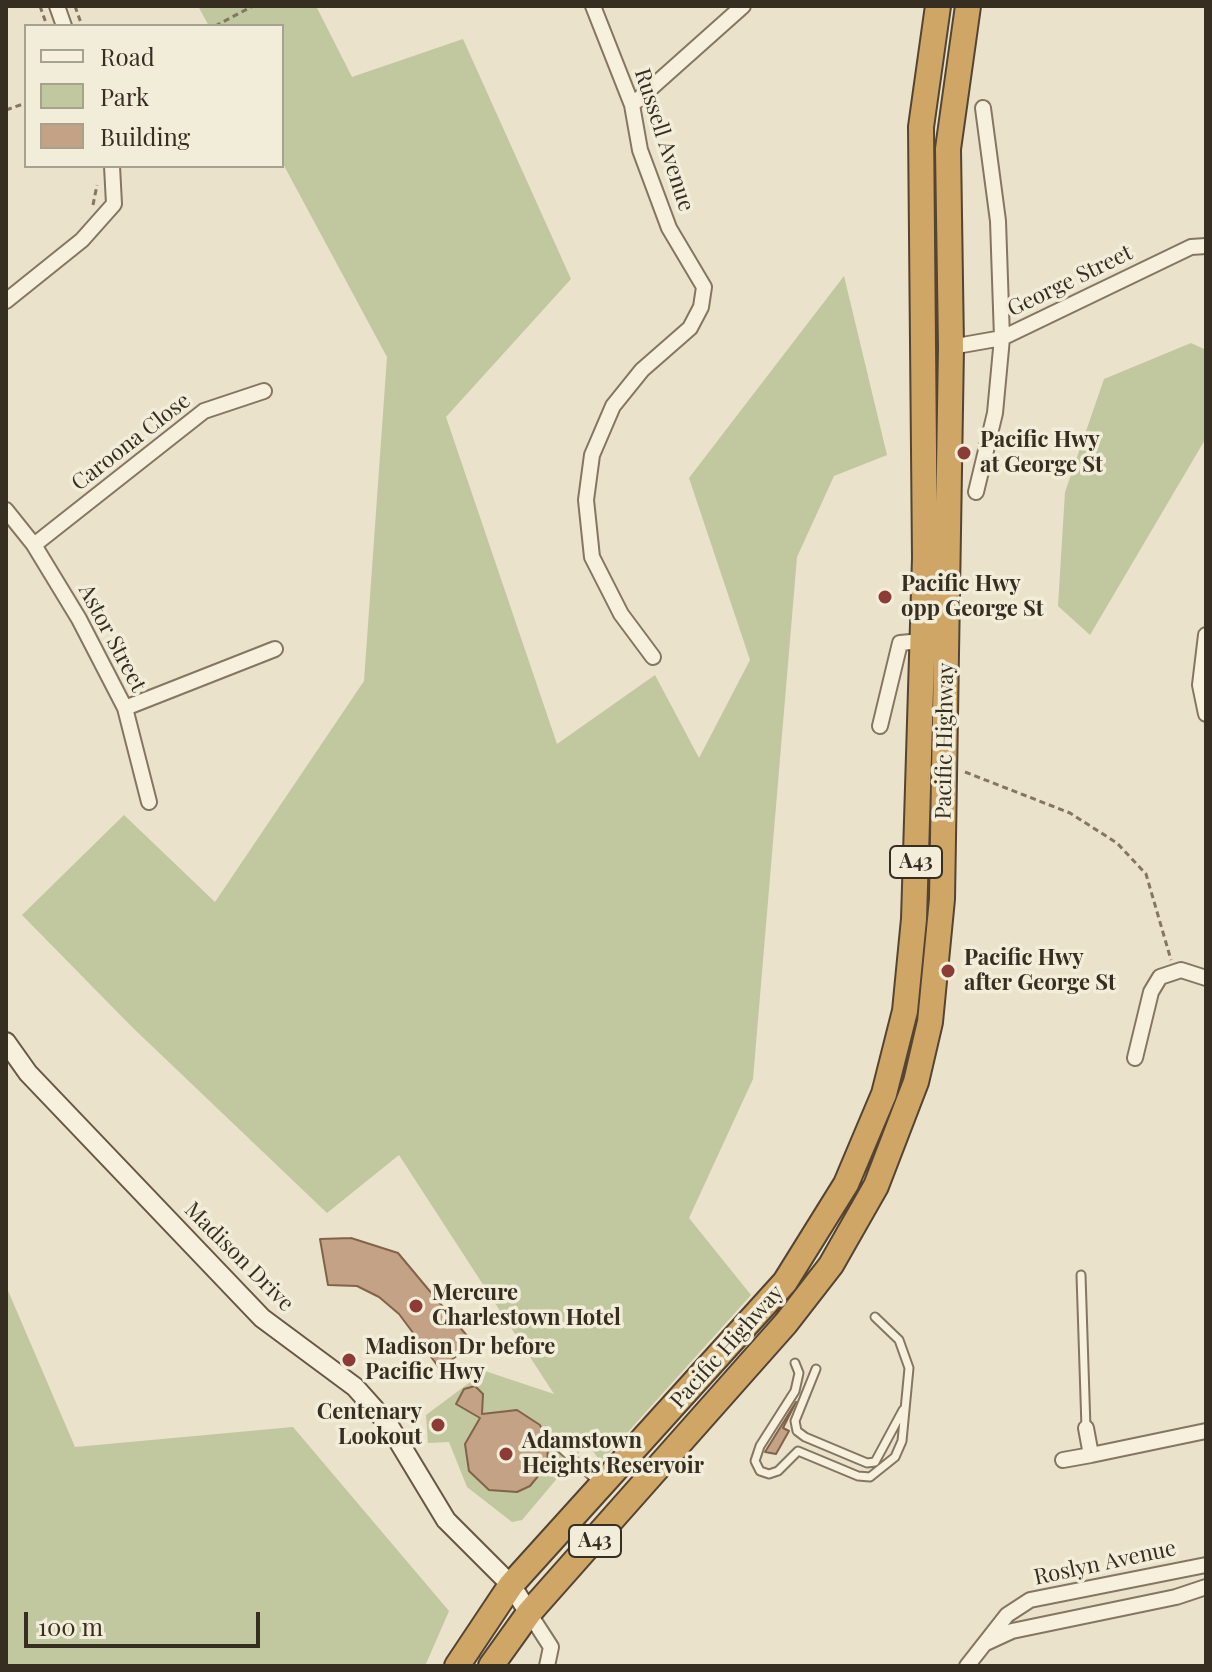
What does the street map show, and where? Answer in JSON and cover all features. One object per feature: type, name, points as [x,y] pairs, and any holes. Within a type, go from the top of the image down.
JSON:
[{"type":"highway","name":"Pacific Highway","points":[[457,1666],[511,1585],[785,1282],[846,1184],[873,1123],[897,1048],[911,964],[925,558],[921,127],[938,6]]},
{"type":"highway","name":"Pacific Highway","points":[[491,1666],[529,1613],[786,1323],[831,1265],[876,1186],[916,1082],[930,1022],[942,899],[951,347],[948,149],[968,6]]},
{"type":"main road","name":"Madison Drive","points":[[6,1042],[28,1073],[262,1318],[355,1387],[388,1424],[446,1520],[511,1585],[529,1613]]},
{"type":"street","name":"Russell Avenue","points":[[593,6],[632,105],[640,150],[669,228],[704,287],[701,307],[690,328],[642,370],[613,406],[592,455],[586,500],[592,557],[621,614],[653,657]]},
{"type":"street","points":[[632,105],[743,6]]},
{"type":"street","points":[[976,492],[995,413],[1002,338],[998,221],[983,108]]},
{"type":"street","points":[[6,301],[82,240],[114,204],[112,168]]},
{"type":"street","name":"George Street","points":[[951,347],[1002,338],[1191,247],[1206,246]]},
{"type":"street","name":"Caroona Close","points":[[34,545],[204,411],[264,391]]},
{"type":"street","name":"Astor Street","points":[[6,510],[34,545],[79,619],[125,708],[149,802]]},
{"type":"street","points":[[1206,635],[1200,685],[1206,714]]},
{"type":"street","name":"Pacific Highway","points":[[880,726],[900,643],[922,641]]},
{"type":"street","points":[[125,708],[275,649]]},
{"type":"street","points":[[1135,1058],[1151,992],[1167,974],[1206,978]]},
{"type":"street","points":[[1086,1428],[1091,1455]]},
{"type":"street","points":[[1063,1460],[1206,1431]]},
{"type":"street","name":"Roslyn Avenue","points":[[967,1666],[1007,1615],[1030,1600],[1206,1565]]},
{"type":"street","name":"Roslyn Avenue","points":[[982,1644],[1012,1631],[1176,1597],[1206,1587]]},
{"type":"street","points":[[529,1613],[551,1647],[547,1666]]},
{"type":"lane","points":[[1081,1275],[1086,1428]]},
{"type":"lane","points":[[795,1363],[799,1373],[795,1391],[760,1446],[755,1461],[760,1471],[769,1474],[778,1471],[798,1451],[858,1476],[870,1477],[895,1457],[902,1441],[909,1368],[899,1340],[875,1317]]},
{"type":"lane","points":[[816,1369],[795,1421],[797,1431],[805,1437],[867,1463],[875,1462],[904,1408]]},
{"type":"lane","points":[[552,1440],[602,1486]]},
{"type":"path","points":[[219,24],[253,6]]},
{"type":"path","points":[[92,208],[98,181]]},
{"type":"path","points":[[944,765],[994,781],[1070,813],[1117,843],[1146,874],[1167,974]]},
{"type":"green space","points":[[198,6],[316,6],[352,77],[463,39],[571,279],[446,417],[557,744],[655,675],[699,758],[750,660],[689,478],[844,276],[887,455],[834,476],[797,557],[753,1079],[689,1218],[751,1295],[601,1462],[587,1443],[522,1520],[512,1522],[467,1487],[449,1442],[428,1443],[426,1415],[485,1371],[554,1394],[399,1155],[327,1213],[132,1027],[22,915],[124,815],[215,902],[364,681],[387,357],[284,166],[284,24],[208,24]]},
{"type":"green space","points":[[1191,343],[1206,350],[1206,438],[1090,635],[1058,606],[1065,492],[1104,379]]},
{"type":"green space","points":[[6,1286],[75,1447],[293,1427],[449,1611],[425,1666],[6,1666]]},
{"type":"building","name":"Mercure Charlestown Hotel","points":[[351,1238],[398,1253],[473,1343],[440,1369],[399,1314],[379,1297],[357,1286],[328,1285],[320,1239]]},
{"type":"building","name":"Adamstown Heights Reservoir","points":[[475,1386],[483,1394],[482,1414],[517,1410],[540,1425],[548,1445],[547,1465],[530,1486],[517,1492],[489,1490],[469,1471],[465,1444],[480,1418],[456,1404],[464,1389]]},
{"type":"building","points":[[796,1402],[783,1428],[789,1431],[776,1454],[765,1452]]},
{"type":"place","name":"Pacific Hwy at George St","points":[[964,453]]},
{"type":"place","name":"Pacific Hwy opp George St","points":[[885,597]]},
{"type":"place","name":"Pacific Hwy after George St","points":[[948,971]]},
{"type":"place","name":"Mercure Charlestown Hotel","points":[[416,1306]]},
{"type":"place","name":"Madison Dr before Pacific Hwy","points":[[349,1360]]},
{"type":"place","name":"Centenary Lookout","points":[[438,1425]]},
{"type":"place","name":"Adamstown Heights Reservoir","points":[[506,1454]]}]
